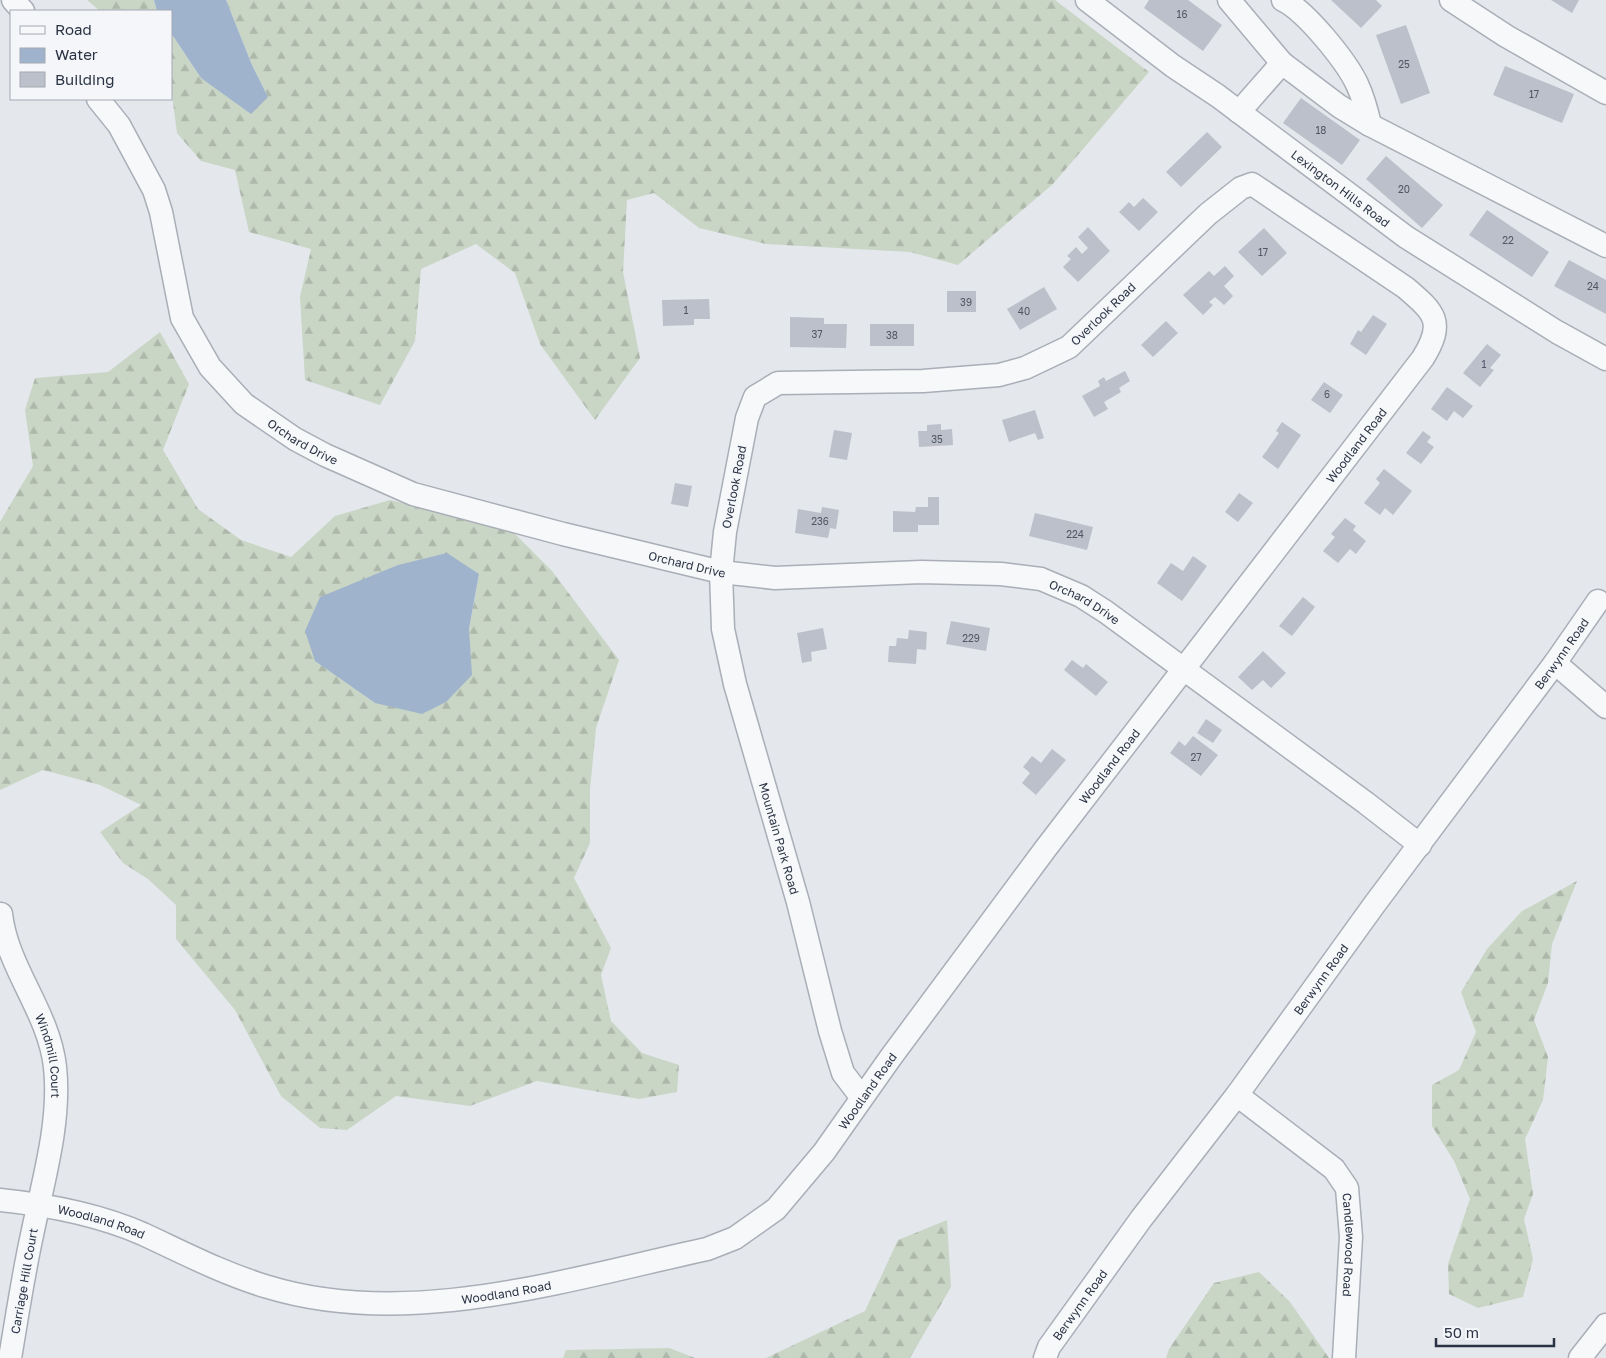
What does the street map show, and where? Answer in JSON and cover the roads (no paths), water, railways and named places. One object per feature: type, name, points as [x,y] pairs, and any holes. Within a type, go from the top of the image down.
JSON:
[{"type":"street","points":[[13,0],[22,10]]},
{"type":"street","name":"Lexington Hills Road","points":[[1087,0],[1173,66],[1239,112],[1406,236],[1557,332],[1606,359]]},
{"type":"street","points":[[1229,0],[1282,63],[1339,106],[1370,125],[1606,246]]},
{"type":"street","points":[[1283,0],[1307,20],[1342,60],[1363,98],[1370,125]]},
{"type":"street","points":[[1451,0],[1506,36],[1606,93]]},
{"type":"street","points":[[1239,112],[1282,63]]},
{"type":"street","name":"Orchard Drive","points":[[99,100],[119,125],[154,190],[161,212],[182,318],[210,367],[244,404],[295,439],[413,494],[563,534],[721,572],[774,578],[920,572],[1001,574],[1041,579],[1081,596],[1184,669],[1420,845]]},
{"type":"street","name":"Overlook Road","points":[[721,572],[725,532],[747,418],[755,397],[778,383],[933,381],[999,375],[1025,368],[1069,347],[1208,214],[1241,188],[1252,184],[1406,288],[1427,306],[1436,322]]},
{"type":"street","name":"Woodland Road","points":[[0,1200],[76,1211],[141,1233],[210,1266],[268,1287],[320,1299],[365,1304],[460,1300],[546,1284],[707,1249],[735,1238],[776,1209],[824,1152],[1040,856],[1423,358],[1434,340],[1436,322]]},
{"type":"street","name":"Mountain Park Road","points":[[721,572],[723,629],[735,684],[798,902],[830,1031],[843,1073],[862,1098]]},
{"type":"street","name":"Berwynn Road","points":[[1045,1358],[1049,1347],[1142,1219],[1237,1095],[1374,905],[1555,663],[1598,601]]},
{"type":"street","points":[[1555,663],[1606,707]]},
{"type":"street","name":"Windmill Court","points":[[1,914],[8,946],[48,1033],[55,1066],[56,1112],[38,1204]]},
{"type":"street","name":"Candlewood Road","points":[[1237,1095],[1334,1169],[1347,1188],[1351,1237],[1344,1358]]},
{"type":"street","name":"Carriage Hill Court","points":[[10,1358],[38,1204]]},
{"type":"street","points":[[1580,1358],[1606,1325]]},
{"type":"water","points":[[154,0],[226,0],[252,65],[268,97],[251,114],[201,78],[172,34],[172,10],[157,10]]},
{"type":"water","points":[[447,553],[479,574],[469,629],[472,675],[446,702],[422,714],[375,703],[315,661],[305,631],[320,597],[398,565]]}]
